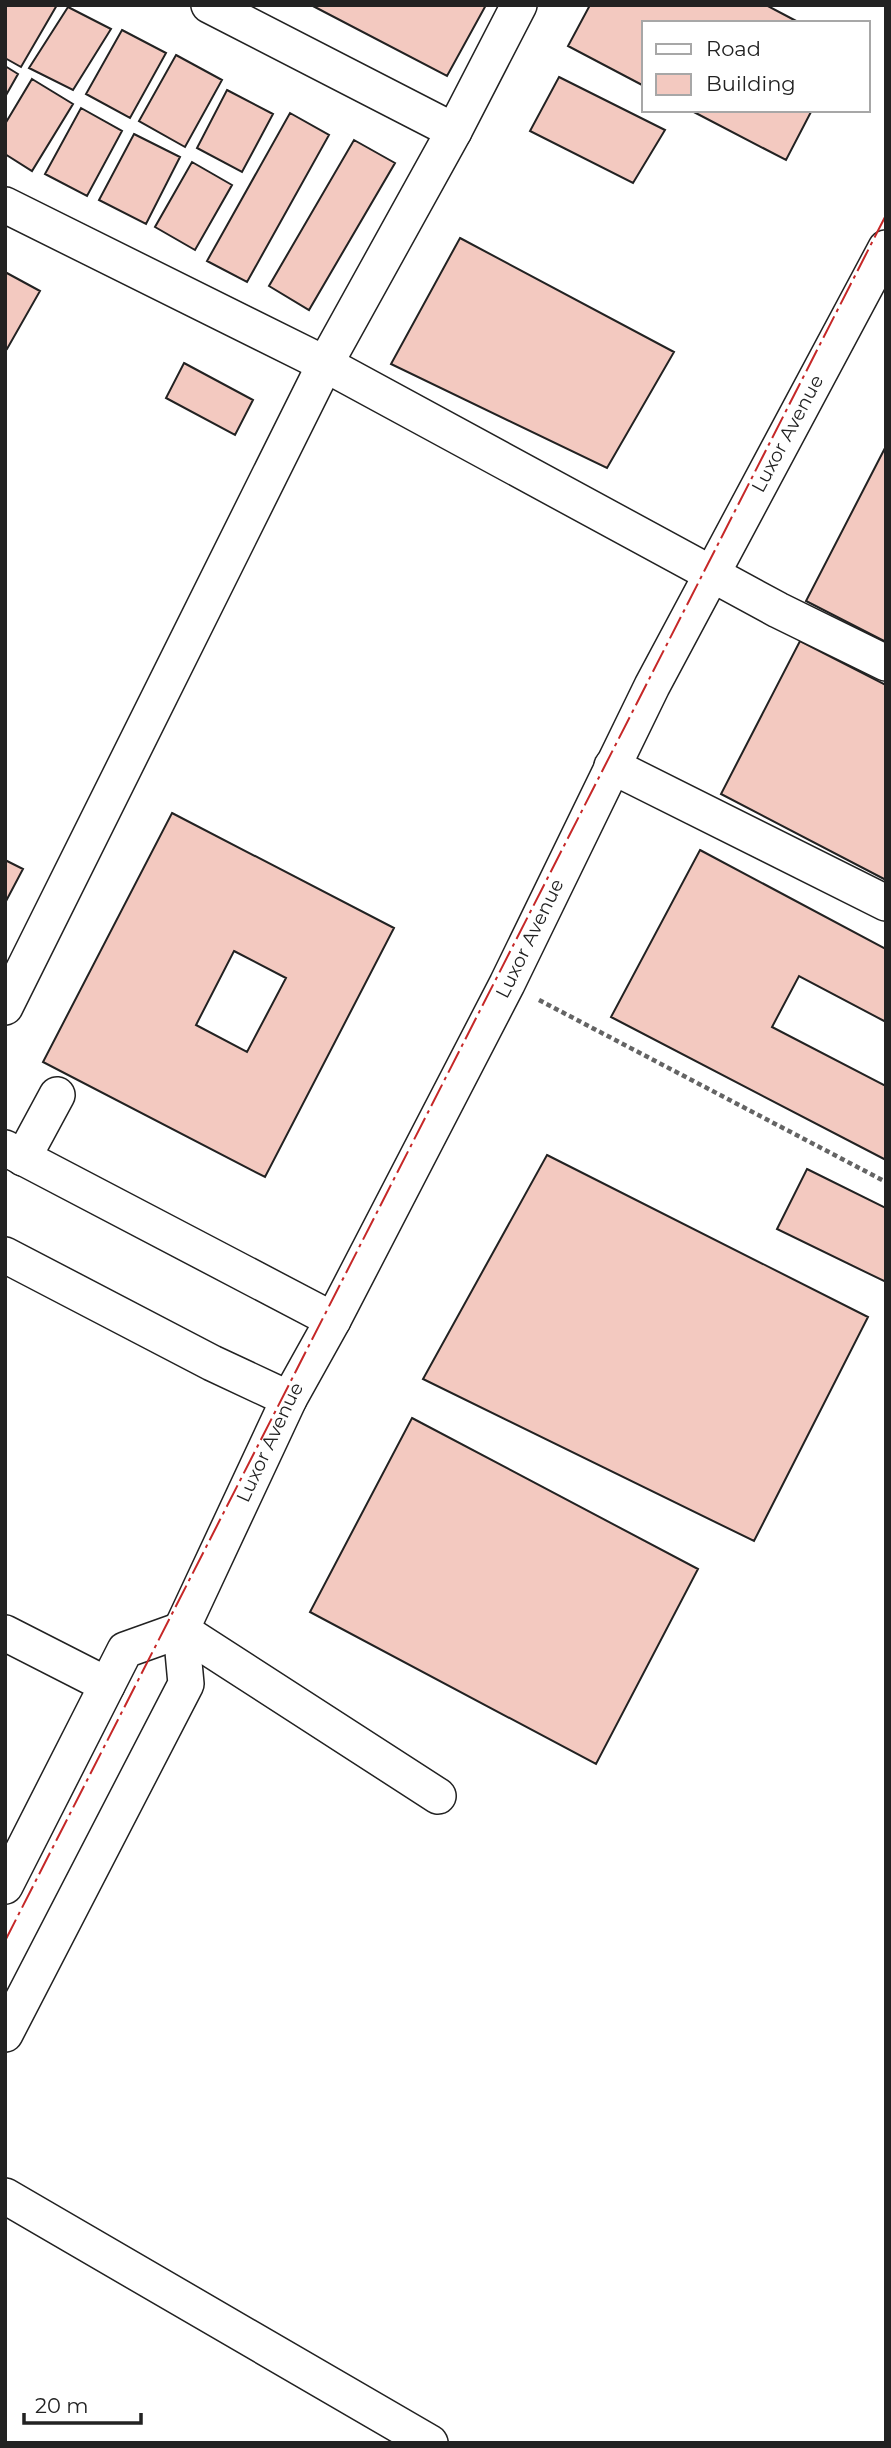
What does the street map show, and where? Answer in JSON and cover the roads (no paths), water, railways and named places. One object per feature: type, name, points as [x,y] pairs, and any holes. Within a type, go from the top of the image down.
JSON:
[{"type":"street","points":[[209,5],[454,131]]},
{"type":"street","points":[[5,1007],[325,364],[454,131],[519,5]]},
{"type":"street","points":[[5,205],[325,364],[712,574],[886,663]]},
{"type":"street","name":"Luxor Avenue","points":[[181,1630],[289,1399],[333,1320],[507,984],[652,686],[886,248]]},
{"type":"street","points":[[612,766],[886,903]]},
{"type":"street","points":[[57,1095],[14,1153],[333,1320]]},
{"type":"street","points":[[5,1255],[212,1363],[289,1399]]},
{"type":"street","points":[[5,1886],[125,1650],[181,1630]]},
{"type":"street","points":[[181,1630],[438,1796]]},
{"type":"street","points":[[5,2034],[186,1684],[181,1630]]},
{"type":"street","points":[[5,1633],[107,1685]]},
{"type":"street","points":[[5,2196],[430,2443]]}]
